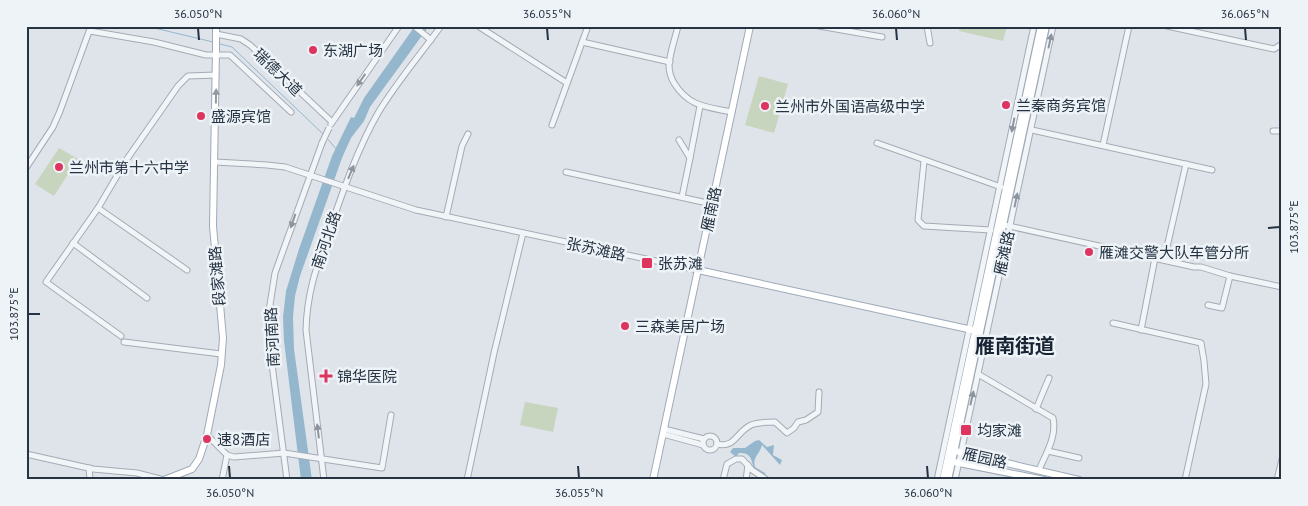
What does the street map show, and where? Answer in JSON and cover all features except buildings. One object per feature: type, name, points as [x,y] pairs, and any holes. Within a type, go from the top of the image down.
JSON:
[{"type":"main road","name":"雁南路","points":[[653,480],[750,26]]},
{"type":"main road","name":"雁滩路","points":[[948,480],[953,462],[952,450],[1041,26]]},
{"type":"main road","name":"雁滩路","points":[[1000,224],[1025,142],[1046,26]]},
{"type":"main road","name":"段家滩路","points":[[164,480],[192,469],[199,459],[207,434],[223,338],[213,226],[216,33]]},
{"type":"main road","name":"张苏滩路","points":[[698,270],[978,331]]},
{"type":"main road","name":"雁园路","points":[[952,450],[1079,480]]},
{"type":"main road","name":"雁滩路","points":[[943,480],[953,462]]},
{"type":"main road","name":"雁园路","points":[[953,462],[1044,480]]},
{"type":"street","points":[[332,122],[399,26]]},
{"type":"street","points":[[414,26],[431,40]]},
{"type":"street","name":"南河北路","points":[[324,480],[306,330],[306,308],[310,288],[345,186],[378,113],[441,26]]},
{"type":"street","points":[[478,26],[567,83]]},
{"type":"street","points":[[552,125],[588,26]]},
{"type":"street","points":[[678,26],[670,62],[671,77],[678,90],[686,99],[700,106],[732,112]]},
{"type":"street","points":[[819,26],[882,37]]},
{"type":"street","points":[[927,26],[930,43]]},
{"type":"street","name":"雁滩路","points":[[955,480],[952,450],[978,331],[992,230],[1034,26]]},
{"type":"street","name":"雁滩路","points":[[937,480],[952,450],[978,374],[978,331],[1010,227],[1025,142],[1032,130],[1054,26]]},
{"type":"street","points":[[1103,145],[1129,26]]},
{"type":"street","points":[[1167,26],[1274,49],[1282,44]]},
{"type":"street","points":[[26,168],[53,127],[91,29],[206,55],[216,53],[230,55],[292,112]]},
{"type":"street","name":"瑞德大道","points":[[216,33],[241,39],[332,122]]},
{"type":"street","points":[[582,42],[670,62]]},
{"type":"street","points":[[121,336],[46,282],[98,208],[127,159],[178,86],[192,75],[216,76]]},
{"type":"street","points":[[682,197],[700,106]]},
{"type":"street","name":"南河南路","points":[[287,480],[269,341],[269,310],[275,273],[322,143],[332,122]]},
{"type":"street","points":[[1032,130],[1212,170]]},
{"type":"street","points":[[1273,131],[1282,131]]},
{"type":"street","points":[[446,216],[462,146],[468,134]]},
{"type":"street","points":[[678,140],[690,158]]},
{"type":"street","points":[[877,143],[1000,187]]},
{"type":"street","points":[[924,161],[918,210],[919,223],[924,226],[992,230]]},
{"type":"street","points":[[215,162],[285,167],[310,175]]},
{"type":"street","points":[[1164,260],[1186,164]]},
{"type":"street","points":[[566,172],[712,204]]},
{"type":"street","name":"张苏滩路","points":[[310,175],[416,210],[698,270]]},
{"type":"street","points":[[98,208],[187,270]]},
{"type":"street","points":[[1000,224],[1208,268],[1230,276],[1282,287]]},
{"type":"street","points":[[467,480],[494,353],[523,233]]},
{"type":"street","points":[[73,243],[147,298]]},
{"type":"street","points":[[1142,330],[1155,258]]},
{"type":"street","points":[[1208,305],[1222,308],[1230,276]]},
{"type":"street","points":[[1113,323],[1201,343],[1206,384],[1185,480]]},
{"type":"street","points":[[124,342],[221,354]]},
{"type":"street","points":[[978,374],[1054,418],[1055,425],[1051,445],[1039,470]]},
{"type":"street","points":[[1036,409],[1049,378]]},
{"type":"street","points":[[717,444],[729,445],[742,430],[761,422],[775,422],[788,433],[798,422],[806,420],[818,412],[819,392]]},
{"type":"street","points":[[207,434],[227,455],[234,457],[284,453],[382,468],[391,415]]},
{"type":"street","points":[[663,431],[704,442]]},
{"type":"street","points":[[704,442],[712,436],[716,439],[717,444]]},
{"type":"street","points":[[704,442],[706,449],[712,450],[717,444]]},
{"type":"street","points":[[1048,450],[1078,458]]},
{"type":"street","points":[[26,454],[89,468],[137,473],[164,480]]},
{"type":"street","points":[[222,480],[227,455]]},
{"type":"street","points":[[723,480],[727,464],[731,460],[742,459],[752,470],[767,480]]},
{"type":"street","points":[[1277,480],[1282,459]]},
{"type":"street","points":[[746,480],[748,465]]},
{"type":"street","points":[[89,468],[90,480]]},
{"type":"green space","points":[[960,26],[1007,26],[1003,41],[959,31]]},
{"type":"green space","points":[[759,76],[788,84],[774,133],[745,125]]},
{"type":"green space","points":[[59,148],[78,159],[54,196],[35,184]]},
{"type":"green space","points":[[525,402],[558,408],[553,432],[520,425]]},
{"type":"water","points":[[415,26],[429,26],[370,107],[364,121],[351,138],[342,158],[300,276],[295,296],[293,317],[294,349],[312,480],[301,480],[284,341],[283,317],[286,291],[332,156],[351,117],[354,118],[364,98]]},
{"type":"water","points":[[759,440],[767,447],[774,445],[773,455],[782,460],[780,465],[762,445],[754,464],[766,476],[753,467],[751,458],[748,455],[739,453],[736,457],[730,452],[733,448],[745,448]]},
{"type":"waterway","points":[[146,26],[213,42]]},
{"type":"waterway","points":[[220,44],[232,47],[323,134]]},
{"type":"waterway","points":[[326,137],[336,149]]},
{"type":"place","name":"东湖广场","points":[[313,50]]},
{"type":"place","name":"兰秦商务宾馆","points":[[1006,105]]},
{"type":"place","name":"兰州市外国语高级中学","points":[[765,106]]},
{"type":"place","name":"盛源宾馆","points":[[201,116]]},
{"type":"place","name":"兰州市第十六中学","points":[[59,167]]},
{"type":"place","name":"雁滩交警大队车管分所","points":[[1089,252]]},
{"type":"place","name":"张苏滩","points":[[647,263]]},
{"type":"place","name":"三森美居广场","points":[[625,326]]},
{"type":"place","name":"锦华医院","points":[[326,376]]},
{"type":"place","name":"均家滩","points":[[966,430]]},
{"type":"place","name":"速8酒店","points":[[207,439]]},
{"type":"district","name":"雁南街道","points":[[1015,346]]}]
